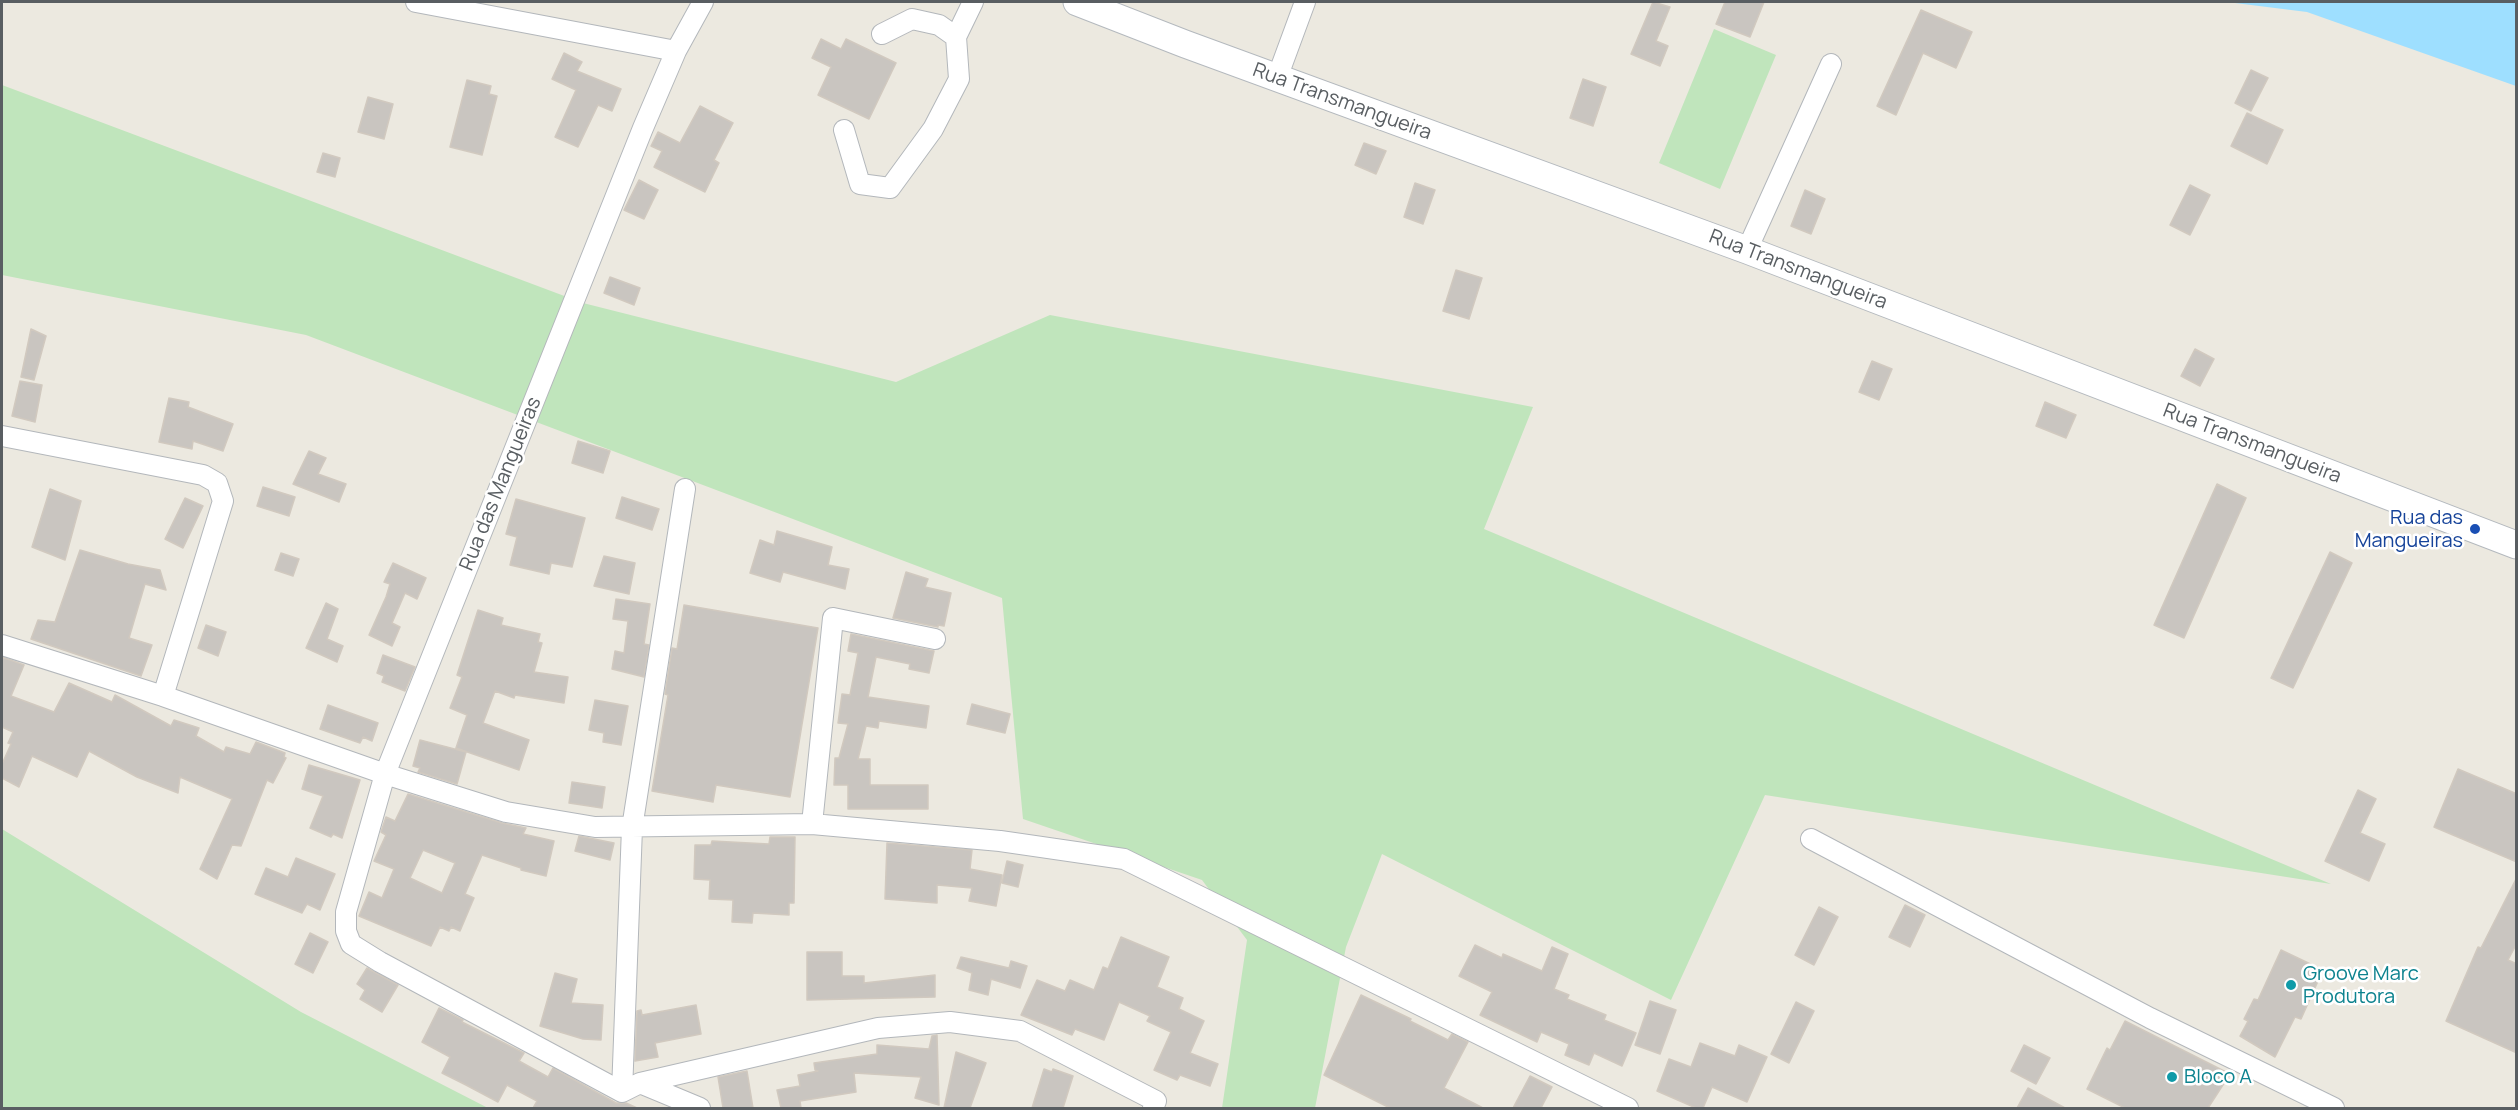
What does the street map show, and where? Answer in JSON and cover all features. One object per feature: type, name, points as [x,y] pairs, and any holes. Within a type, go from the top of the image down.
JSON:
[{"type":"street","points":[[416,2],[676,51]]},
{"type":"street","name":"Rua das Mangueiras","points":[[622,1092],[380,962],[351,944],[346,932],[346,912],[385,774],[643,128],[676,51],[703,2]]},
{"type":"street","points":[[844,130],[860,184],[890,188],[933,129],[959,79],[956,37],[973,2]]},
{"type":"street","name":"Rua Transmangueira","points":[[1077,2],[1277,78],[1747,250],[2517,545]]},
{"type":"street","points":[[1277,78],[1305,2]]},
{"type":"street","points":[[882,33],[912,19],[939,25],[956,37]]},
{"type":"street","points":[[1747,250],[1831,64]]},
{"type":"street","points":[[2,436],[203,475],[217,483],[224,501],[163,696]]},
{"type":"street","points":[[685,489],[633,828],[622,1092],[640,1083],[878,1028],[950,1022],[1020,1032],[1160,1106]]},
{"type":"street","points":[[812,824],[833,618],[935,639]]},
{"type":"street","points":[[2,645],[163,696],[385,774],[506,812],[595,827],[812,824],[1000,841],[1124,859],[1594,1101],[1628,1108]]},
{"type":"street","points":[[1811,839],[2150,1018],[2334,1108]]},
{"type":"street","points":[[640,1083],[699,1108]]},
{"type":"green space","points":[[1714,29],[1776,55],[1720,189],[1659,163]]},
{"type":"green space","points":[[2,85],[583,303],[896,382],[1050,315],[1533,407],[1484,529],[2331,884],[1765,795],[1671,1000],[1382,854],[1346,947],[1315,1108],[1222,1108],[1247,940],[1202,880],[1023,819],[1002,598],[306,335],[2,275]]},
{"type":"green space","points":[[2,829],[301,1012],[488,1108],[2,1108]]},
{"type":"water","points":[[2227,2],[2516,2],[2516,86],[2307,12]]},
{"type":"building","points":[[1653,2],[1670,7],[1656,41],[1668,46],[1660,66],[1631,54]]},
{"type":"building","points":[[1725,2],[1764,2],[1750,37],[1716,24]]},
{"type":"building","points":[[1921,10],[1972,32],[1956,68],[1923,53],[1896,115],[1877,106]]},
{"type":"building","points":[[821,39],[841,49],[846,39],[896,63],[869,119],[818,95],[831,67],[812,58]]},
{"type":"building","points":[[564,53],[582,62],[577,71],[621,89],[612,111],[598,105],[578,147],[555,137],[576,90],[552,79]]},
{"type":"building","points":[[2251,70],[2268,78],[2251,111],[2235,103]]},
{"type":"building","points":[[1583,79],[1606,87],[1593,126],[1570,118]]},
{"type":"building","points":[[467,80],[491,86],[489,94],[497,96],[482,155],[450,147]]},
{"type":"building","points":[[368,97],[393,104],[384,139],[358,132]]},
{"type":"building","points":[[700,106],[733,123],[714,160],[719,163],[705,192],[654,167],[662,151],[651,146],[658,132],[680,143]]},
{"type":"building","points":[[2247,113],[2283,130],[2267,164],[2231,146]]},
{"type":"building","points":[[1364,143],[1386,151],[1376,174],[1355,165]]},
{"type":"building","points":[[323,153],[340,158],[335,177],[317,172]]},
{"type":"building","points":[[639,180],[658,190],[644,219],[624,210]]},
{"type":"building","points":[[1415,183],[1435,190],[1423,224],[1404,217]]},
{"type":"building","points":[[2190,185],[2210,195],[2190,235],[2170,225]]},
{"type":"building","points":[[1805,190],[1825,199],[1811,234],[1791,226]]},
{"type":"building","points":[[1456,270],[1482,278],[1469,319],[1443,311]]},
{"type":"building","points":[[610,277],[640,288],[634,305],[604,293]]},
{"type":"building","points":[[31,329],[46,336],[34,380],[21,377]]},
{"type":"building","points":[[2195,349],[2214,359],[2200,386],[2181,376]]},
{"type":"building","points":[[1872,361],[1892,369],[1879,400],[1859,392]]},
{"type":"building","points":[[20,381],[42,385],[35,422],[12,416]]},
{"type":"building","points":[[169,398],[189,402],[188,407],[233,424],[223,451],[193,441],[192,449],[159,442]]},
{"type":"building","points":[[2045,402],[2076,415],[2066,438],[2036,426]]},
{"type":"building","points":[[578,441],[610,451],[603,473],[572,463]]},
{"type":"building","points":[[309,451],[326,458],[318,474],[346,484],[339,502],[293,484]]},
{"type":"building","points":[[2217,484],[2246,498],[2184,638],[2154,625]]},
{"type":"building","points":[[263,487],[295,497],[289,516],[257,506]]},
{"type":"building","points":[[50,489],[81,501],[65,560],[32,547]]},
{"type":"building","points":[[622,497],[659,509],[652,530],[616,518]]},
{"type":"building","points":[[185,498],[203,506],[183,548],[165,539]]},
{"type":"building","points":[[516,499],[585,518],[572,567],[551,563],[549,574],[510,565],[517,537],[506,534]]},
{"type":"building","points":[[777,531],[832,547],[828,565],[849,569],[845,589],[783,572],[780,582],[750,573],[760,540],[774,545]]},
{"type":"building","points":[[80,550],[128,564],[160,570],[166,590],[145,584],[129,638],[152,645],[141,676],[31,639],[38,620],[55,622]]},
{"type":"building","points":[[2330,552],[2352,563],[2293,688],[2271,678]]},
{"type":"building","points":[[281,553],[299,559],[293,576],[275,570]]},
{"type":"building","points":[[604,556],[635,563],[629,594],[594,586]]},
{"type":"building","points":[[393,563],[426,578],[417,599],[405,593],[392,623],[400,627],[392,646],[369,635],[386,597],[390,584],[384,582]]},
{"type":"building","points":[[906,572],[928,579],[925,587],[951,593],[944,626],[938,625],[938,627],[893,618]]},
{"type":"building","points":[[616,599],[650,604],[644,644],[649,645],[644,677],[612,669],[615,651],[624,653],[628,621],[613,619]]},
{"type":"building","points":[[326,603],[338,609],[327,639],[343,646],[337,662],[306,648]]},
{"type":"building","points":[[684,605],[818,628],[790,797],[716,785],[713,802],[652,791],[668,695],[665,694],[672,648],[677,649]]},
{"type":"building","points":[[478,610],[503,618],[501,625],[540,634],[538,642],[542,643],[534,672],[568,677],[564,703],[515,695],[514,698],[495,691],[483,723],[529,740],[519,770],[456,748],[467,715],[450,708],[462,677],[457,675]]},
{"type":"building","points":[[206,625],[226,632],[218,656],[198,648]]},
{"type":"building","points":[[851,634],[934,651],[929,673],[909,669],[910,664],[876,657],[868,697],[929,706],[926,728],[879,721],[878,728],[866,726],[858,759],[870,759],[870,785],[928,785],[928,809],[848,809],[848,785],[834,785],[835,758],[839,758],[848,724],[838,723],[842,694],[850,695],[858,653],[848,651]]},
{"type":"building","points":[[383,655],[415,667],[405,691],[382,682],[384,676],[377,673]]},
{"type":"building","points":[[2,657],[24,665],[11,696],[54,712],[69,683],[112,702],[115,695],[171,726],[174,720],[199,728],[196,736],[224,752],[226,747],[250,754],[256,742],[285,753],[286,758],[273,783],[267,780],[241,846],[232,845],[217,879],[200,869],[232,799],[180,777],[178,793],[137,777],[89,751],[77,777],[32,756],[19,787],[2,778],[2,764],[11,744],[8,743],[13,732],[2,727]]},
{"type":"building","points":[[595,700],[628,706],[621,745],[603,742],[604,733],[589,730]]},
{"type":"building","points":[[972,704],[1010,714],[1005,733],[967,724]]},
{"type":"building","points":[[328,705],[378,723],[372,741],[363,737],[360,743],[320,729]]},
{"type":"building","points":[[420,740],[466,752],[457,784],[418,772],[420,768],[413,766]]},
{"type":"building","points":[[309,765],[360,780],[342,838],[333,834],[331,837],[310,828],[323,796],[302,789]]},
{"type":"building","points":[[2458,769],[2517,794],[2517,862],[2434,827]]},
{"type":"building","points":[[572,782],[605,787],[602,808],[569,803]]},
{"type":"building","points":[[2358,790],[2376,799],[2360,833],[2385,844],[2369,881],[2325,861]]},
{"type":"building","points":[[408,794],[502,823],[526,828],[523,834],[554,841],[546,876],[521,870],[521,868],[482,855],[465,894],[474,898],[460,931],[451,927],[449,931],[440,927],[431,946],[359,916],[369,892],[382,898],[394,869],[374,861],[386,835],[381,832],[386,817],[395,821]],"holes":[[[423,850],[455,863],[442,893],[410,878]]]},
{"type":"building","points":[[579,836],[614,843],[610,860],[575,851]]},
{"type":"building","points":[[770,837],[795,837],[794,903],[789,903],[789,915],[753,913],[752,923],[732,922],[733,900],[709,899],[710,880],[694,879],[695,845],[711,845],[712,841],[769,844]]},
{"type":"building","points":[[887,843],[972,850],[970,869],[1002,875],[996,906],[969,901],[972,888],[937,885],[937,903],[885,899]]},
{"type":"building","points":[[296,858],[335,874],[320,910],[307,904],[302,913],[255,894],[266,868],[288,877]]},
{"type":"building","points":[[1007,861],[1023,865],[1018,887],[1002,883]]},
{"type":"building","points":[[2517,877],[2517,943],[2508,960],[2517,964],[2517,1053],[2446,1021],[2478,947],[2481,948]]},
{"type":"building","points":[[1905,905],[1925,915],[1910,947],[1889,937]]},
{"type":"building","points":[[1819,907],[1838,917],[1814,965],[1795,955]]},
{"type":"building","points":[[310,933],[328,942],[313,973],[295,964]]},
{"type":"building","points":[[1121,937],[1169,957],[1157,987],[1183,998],[1179,1009],[1204,1021],[1190,1053],[1218,1064],[1210,1086],[1180,1075],[1177,1080],[1154,1070],[1171,1032],[1147,1021],[1150,1016],[1119,1002],[1104,1040],[1075,1029],[1072,1035],[1021,1015],[1037,980],[1065,991],[1070,980],[1094,990],[1103,967],[1108,969]]},
{"type":"building","points":[[1475,945],[1502,958],[1503,954],[1542,971],[1552,947],[1568,954],[1554,989],[1569,995],[1567,999],[1606,1015],[1604,1020],[1636,1033],[1622,1066],[1594,1053],[1589,1065],[1565,1055],[1569,1044],[1541,1032],[1537,1042],[1480,1015],[1492,992],[1459,976]]},
{"type":"building","points":[[2281,950],[2323,970],[2301,1019],[2295,1017],[2275,1057],[2240,1036],[2248,1021],[2244,1019],[2254,999],[2258,1000]]},
{"type":"building","points":[[807,952],[842,952],[842,976],[864,976],[864,983],[935,975],[935,997],[807,1000]]},
{"type":"building","points":[[961,957],[1009,968],[1011,961],[1027,966],[1020,988],[991,979],[988,995],[969,990],[972,973],[957,968]]},
{"type":"building","points":[[367,968],[398,985],[382,1012],[360,999],[365,990],[357,984]]},
{"type":"building","points":[[555,973],[577,979],[571,1003],[603,1005],[601,1040],[583,1039],[540,1026]]},
{"type":"building","points":[[1361,995],[1448,1040],[1452,1034],[1468,1042],[1444,1088],[1483,1108],[1390,1108],[1324,1075]]},
{"type":"building","points":[[1650,1001],[1676,1010],[1660,1054],[1635,1045]]},
{"type":"building","points":[[1796,1002],[1814,1011],[1789,1063],[1771,1054]]},
{"type":"building","points":[[696,1005],[701,1034],[655,1043],[658,1057],[635,1061],[637,1011],[641,1010],[642,1015]]},
{"type":"building","points":[[439,1008],[524,1053],[519,1061],[548,1077],[553,1068],[616,1103],[626,1103],[637,1108],[533,1108],[537,1101],[507,1085],[498,1102],[442,1073],[450,1057],[422,1042]]},
{"type":"building","points":[[2125,1021],[2230,1074],[2208,1108],[2125,1108],[2087,1089],[2107,1048],[2110,1050]]},
{"type":"building","points":[[937,1035],[939,1105],[915,1098],[921,1077],[854,1073],[856,1092],[800,1101],[801,1108],[781,1108],[777,1090],[800,1086],[798,1075],[818,1071],[815,1070],[814,1063],[877,1054],[877,1045],[929,1049],[932,1036]]},
{"type":"building","points":[[1700,1043],[1735,1056],[1739,1045],[1767,1057],[1747,1102],[1712,1087],[1703,1108],[1696,1108],[1657,1091],[1669,1059],[1691,1067]]},
{"type":"building","points":[[2024,1045],[2050,1058],[2036,1084],[2011,1071]]},
{"type":"building","points":[[956,1052],[986,1063],[970,1108],[944,1108]]},
{"type":"building","points":[[1044,1069],[1052,1072],[1053,1069],[1073,1076],[1063,1108],[1032,1108]]},
{"type":"building","points":[[747,1071],[753,1108],[723,1108],[718,1077]]},
{"type":"building","points":[[1530,1076],[1552,1087],[1541,1108],[1513,1108]]},
{"type":"building","points":[[2028,1088],[2065,1108],[2017,1108]]},
{"type":"place","name":"Rua das Mangueiras","points":[[2475,529]]},
{"type":"place","name":"Groove Marc Produtora","points":[[2291,985]]},
{"type":"place","name":"Bloco A","points":[[2172,1077]]}]
